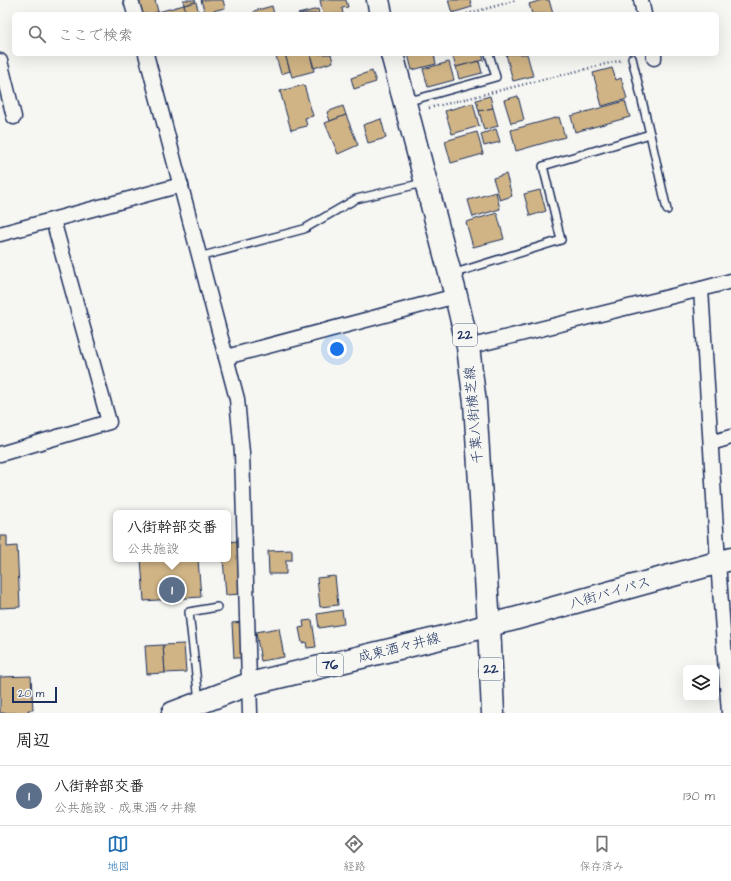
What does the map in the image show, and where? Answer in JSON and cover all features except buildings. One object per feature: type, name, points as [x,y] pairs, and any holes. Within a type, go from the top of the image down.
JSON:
[{"type":"main road","points":[[378,0],[381,12]]},
{"type":"main road","name":"千葉八街横芝線","points":[[393,56],[468,347],[475,403],[493,713]]},
{"type":"main road","name":"八街バイパス","points":[[489,625],[725,561]]},
{"type":"main road","name":"成東酒々井線","points":[[173,713],[249,684],[489,625]]},
{"type":"street","points":[[131,0],[134,12]]},
{"type":"street","points":[[641,0],[644,12]]},
{"type":"street","points":[[147,56],[237,399],[242,453],[250,713]]},
{"type":"street","points":[[0,61],[14,117]]},
{"type":"street","points":[[0,234],[181,185]]},
{"type":"street","points":[[0,454],[109,422],[53,220]]},
{"type":"street","points":[[468,347],[731,281]]},
{"type":"street","points":[[701,289],[711,443],[725,561],[729,713]]},
{"type":"street","points":[[226,357],[456,296]]},
{"type":"street","points":[[711,443],[731,437]]},
{"type":"lane","points":[[406,108],[496,76],[490,56]]},
{"type":"lane","points":[[632,58],[667,210]]},
{"type":"lane","points":[[450,274],[561,240],[543,166],[650,134]]},
{"type":"lane","points":[[199,257],[304,229],[356,200],[425,183]]},
{"type":"lane","points":[[200,703],[189,612],[218,607]]},
{"type":"path","points":[[474,12],[518,0]]},
{"type":"path","points":[[406,108],[632,58]]},
{"type":"place","name":"八街幹部交番","points":[[172,590]]}]
